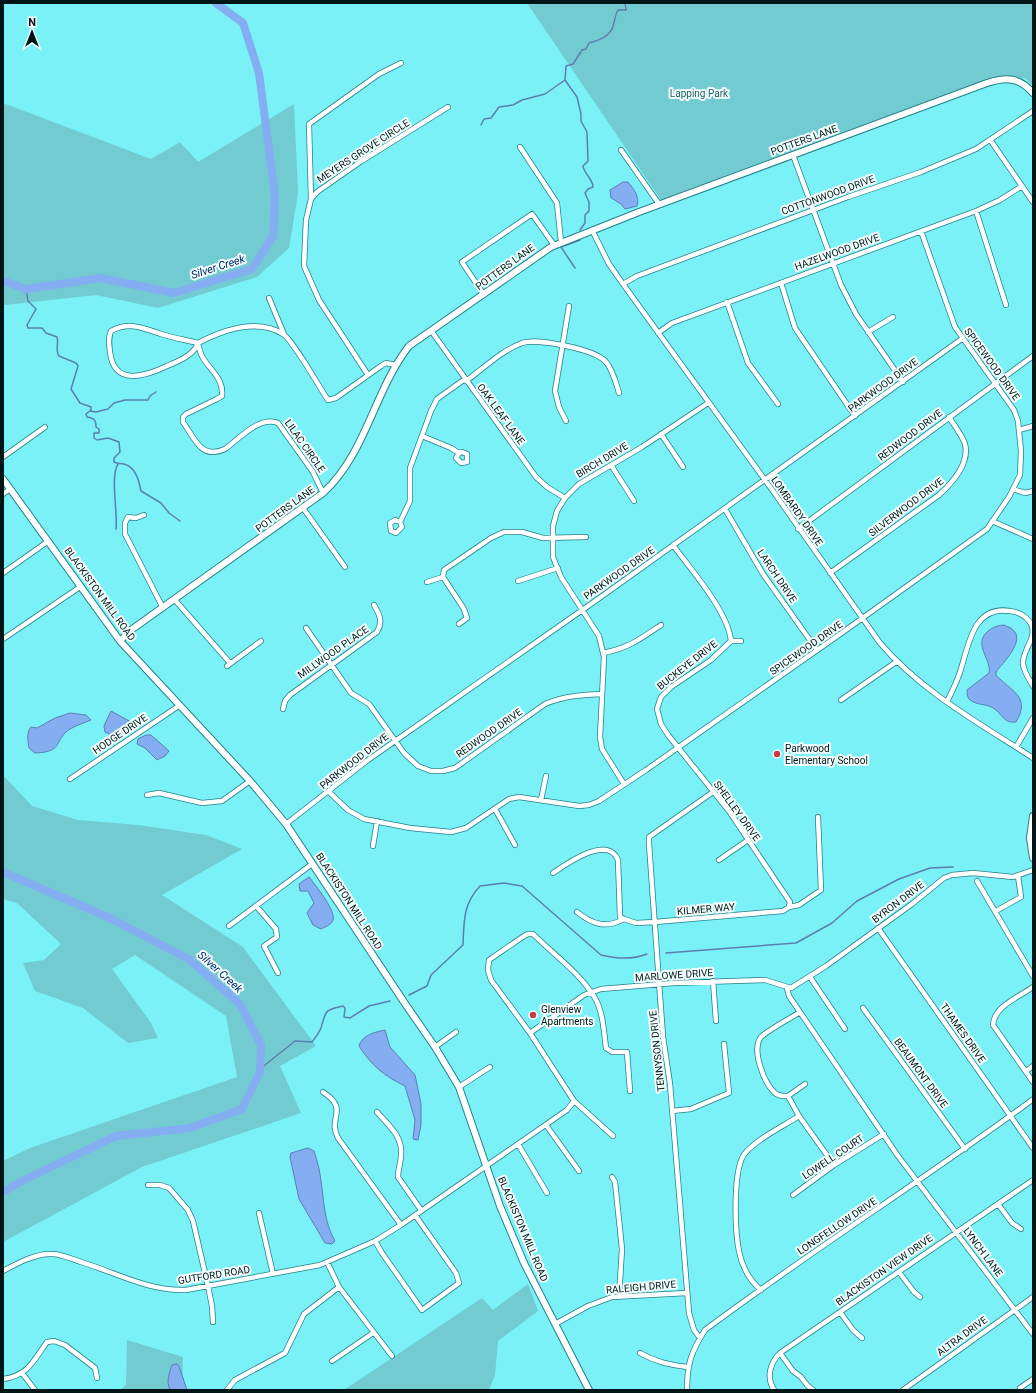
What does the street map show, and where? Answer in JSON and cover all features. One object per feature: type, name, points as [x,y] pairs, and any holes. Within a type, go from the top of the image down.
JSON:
[{"type":"main road","name":"POTTERS LANE","points":[[120,641],[163,608],[323,494],[346,468],[395,365],[410,346],[554,245],[659,204],[1002,78],[1018,81],[1028,87],[1033,93]]},
{"type":"main road","name":"BLACKISTON MILL ROAD","points":[[3,479],[47,542],[57,552],[120,641],[250,780],[286,824],[435,1047],[458,1087],[485,1166],[524,1263],[589,1390]]},
{"type":"main road","points":[[1033,816],[1030,838],[1033,858]]},
{"type":"street","points":[[368,375],[319,300],[304,266],[306,220],[311,199],[309,124],[371,79],[401,63]]},
{"type":"street","name":"MEYERS GROVE CIRCLE","points":[[311,199],[317,192],[360,162],[448,107]]},
{"type":"street","name":"COTTONWOOD DRIVE","points":[[622,284],[637,276],[813,210],[921,172],[976,149],[991,141],[1033,111]]},
{"type":"street","points":[[991,141],[1033,202]]},
{"type":"street","points":[[520,147],[557,203],[561,242]]},
{"type":"street","points":[[621,150],[659,204]]},
{"type":"street","points":[[793,155],[841,285],[856,314],[903,382]]},
{"type":"street","name":"HAZELWOOD DRIVE","points":[[658,333],[672,323],[976,210],[1000,200],[1022,186]]},
{"type":"street","points":[[976,210],[1006,305]]},
{"type":"street","points":[[484,295],[462,262],[532,214],[554,245]]},
{"type":"street","name":"LOMBARDY DRIVE","points":[[592,230],[609,264],[622,284],[765,480],[830,574],[896,662],[915,679],[947,702],[1033,758]]},
{"type":"street","name":"SPICEWOOD DRIVE","points":[[329,792],[348,810],[364,819],[410,828],[451,832],[466,828],[509,799],[519,796],[579,806],[589,805],[599,801],[677,748],[863,619],[987,529],[1013,489],[1020,475],[1019,430],[1014,410],[955,327],[921,231]]},
{"type":"street","points":[[781,283],[795,328],[855,416]]},
{"type":"street","points":[[269,298],[284,334],[328,400],[336,398],[386,363],[395,365]]},
{"type":"street","points":[[727,302],[748,363],[778,404]]},
{"type":"street","points":[[566,421],[559,407],[555,391],[569,306]]},
{"type":"street","points":[[868,332],[893,317]]},
{"type":"street","points":[[198,343],[162,334],[141,326],[128,325],[117,327],[111,331],[109,336],[111,356],[115,366],[122,374],[132,377],[151,374],[177,362],[196,350],[198,343],[208,337],[247,326],[268,328],[284,334]]},
{"type":"street","name":"OAK LEAF LANE","points":[[432,332],[536,477],[547,487],[565,498]]},
{"type":"street","name":"PARKWOOD DRIVE","points":[[286,824],[329,792],[368,760],[674,545],[963,338]]},
{"type":"street","points":[[400,522],[410,501],[410,468],[437,399],[506,352],[523,343],[541,341],[597,355],[606,362],[613,374],[619,393]]},
{"type":"street","name":"LILAC CIRCLE","points":[[198,343],[201,356],[219,379],[222,390],[222,396],[186,414],[183,417],[183,422],[202,450],[212,453],[218,452],[225,449],[262,421],[272,420],[278,423],[313,472],[323,494]]},
{"type":"street","name":"REDWOOD DRIVE","points":[[798,529],[1033,356]]},
{"type":"street","name":"BIRCH DRIVE","points":[[624,784],[602,749],[600,737],[603,652],[599,636],[561,577],[554,557],[553,526],[557,511],[565,498],[578,484],[661,434],[708,403]]},
{"type":"street","name":"SILVERWOOD DRIVE","points":[[830,574],[939,495],[951,484],[963,464],[965,454],[964,444],[950,417]]},
{"type":"street","points":[[1019,430],[1033,426]]},
{"type":"street","points":[[3,457],[45,427]]},
{"type":"street","points":[[661,434],[683,467]]},
{"type":"street","points":[[422,436],[451,448],[459,453]]},
{"type":"street","points":[[611,465],[634,501]]},
{"type":"street","points":[[3,494],[10,489]]},
{"type":"street","points":[[1013,489],[1025,493],[1033,491]]},
{"type":"street","points":[[303,508],[345,567]]},
{"type":"street","name":"LARCH DRIVE","points":[[725,508],[763,574],[818,650]]},
{"type":"street","points":[[144,515],[136,518],[128,517],[125,523],[125,534],[163,608]]},
{"type":"street","points":[[992,521],[1033,539]]},
{"type":"street","points":[[459,624],[467,618],[464,609],[443,577],[444,570],[490,538],[504,532],[522,532],[543,538],[586,536]]},
{"type":"street","points":[[3,573],[47,542]]},
{"type":"street","name":"BUCKEYE DRIVE","points":[[674,545],[722,614],[730,632],[731,641]]},
{"type":"street","points":[[518,581],[558,568]]},
{"type":"street","points":[[427,582],[443,577]]},
{"type":"street","points":[[3,639],[80,586]]},
{"type":"street","points":[[175,600],[228,664],[261,641]]},
{"type":"street","name":"MILLWOOD PLACE","points":[[283,710],[285,701],[290,694],[377,632],[381,625],[380,617],[374,605]]},
{"type":"street","points":[[947,702],[957,681],[971,634],[978,622],[992,612],[1004,610],[1016,612],[1025,616],[1032,626],[1032,637],[1024,654],[1023,663],[1033,686]]},
{"type":"street","points":[[603,652],[628,646],[661,625]]},
{"type":"street","name":"REDWOOD DRIVE","points":[[306,628],[351,693],[369,704],[404,753],[418,766],[431,771],[443,771],[461,764],[545,704],[559,698],[576,695],[602,694]]},
{"type":"street","name":"BUCKEYE DRIVE","points":[[677,748],[661,724],[657,709],[661,697],[671,687],[711,660],[731,641],[741,640]]},
{"type":"street","points":[[841,700],[896,662]]},
{"type":"street","name":"HODGE DRIVE","points":[[70,779],[180,705]]},
{"type":"street","points":[[1016,747],[1033,718]]},
{"type":"street","name":"SHELLEY DRIVE","points":[[677,748],[729,811],[790,902],[789,907]]},
{"type":"street","points":[[541,800],[546,776]]},
{"type":"street","points":[[147,795],[159,793],[202,803],[222,801],[250,780]]},
{"type":"street","name":"TENNYSON DRIVE","points":[[700,1338],[694,1330],[689,1314],[672,1111],[663,1037],[650,837],[713,792]]},
{"type":"street","points":[[495,809],[515,845]]},
{"type":"street","name":"KILMER WAY","points":[[577,912],[586,919],[601,925],[615,924],[624,919],[636,923],[783,911],[789,907],[799,905],[821,890],[818,817]]},
{"type":"street","points":[[373,846],[377,821]]},
{"type":"street","points":[[719,860],[748,840]]},
{"type":"street","points":[[553,873],[587,852],[610,850],[615,854],[618,860],[620,917],[624,919]]},
{"type":"street","points":[[229,926],[257,907],[312,864]]},
{"type":"street","name":"BYRON DRIVE","points":[[787,988],[790,988],[810,977],[944,878],[952,875],[973,873],[1001,877],[1018,876],[1033,870]]},
{"type":"street","points":[[996,911],[1021,897],[1018,876]]},
{"type":"street","points":[[977,881],[1033,976]]},
{"type":"street","points":[[257,907],[276,930],[277,937],[264,946],[278,973]]},
{"type":"street","name":"THAMES DRIVE","points":[[878,928],[1033,1148]]},
{"type":"street","points":[[613,1136],[574,1101],[530,1033],[491,980],[488,970],[490,960],[524,936],[533,934],[584,983],[591,993],[598,1005],[606,1048],[612,1052],[627,1052],[630,1091]]},
{"type":"street","points":[[810,977],[845,1029]]},
{"type":"street","name":"MARLOWE DRIVE","points":[[530,1033],[584,995],[601,989],[713,981],[765,980],[775,982],[787,988]]},
{"type":"street","points":[[713,981],[716,1021]]},
{"type":"street","points":[[1033,987],[998,1010],[994,1020],[996,1032],[1033,1082]]},
{"type":"street","points":[[787,988],[789,996],[918,1182]]},
{"type":"street","name":"BEAUMONT DRIVE","points":[[863,1008],[965,1149]]},
{"type":"street","points":[[800,1012],[762,1037],[757,1045],[760,1067],[773,1091],[780,1096],[788,1096],[805,1084]]},
{"type":"street","points":[[435,1047],[456,1032]]},
{"type":"street","points":[[672,1111],[691,1109],[729,1093],[724,1044]]},
{"type":"street","points":[[1026,1071],[1033,1066]]},
{"type":"street","points":[[458,1087],[490,1067]]},
{"type":"street","points":[[323,1092],[332,1098],[338,1109],[334,1130],[338,1138],[401,1225]]},
{"type":"street","points":[[788,1096],[799,1116],[834,1165]]},
{"type":"street","name":"LONGFELLOW DRIVE","points":[[687,1390],[688,1367],[695,1346],[705,1330],[965,1149],[1032,1100]]},
{"type":"street","points":[[485,1166],[567,1110],[574,1101]]},
{"type":"street","points":[[377,1112],[395,1131],[400,1142],[402,1154],[398,1177],[421,1210]]},
{"type":"street","points":[[761,1290],[754,1284],[746,1271],[739,1251],[736,1230],[736,1191],[740,1164],[745,1152],[799,1116]]},
{"type":"street","points":[[546,1124],[579,1171]]},
{"type":"street","name":"LOWELL COURT","points":[[793,1195],[834,1165],[884,1134]]},
{"type":"street","points":[[518,1144],[547,1192]]},
{"type":"street","name":"GUTFORD ROAD","points":[[3,1271],[25,1261],[52,1254],[92,1265],[134,1283],[161,1290],[186,1290],[301,1270],[327,1262],[375,1241],[401,1225],[485,1166]]},
{"type":"street","points":[[612,1177],[615,1182],[622,1249],[619,1297]]},
{"type":"street","name":"BLACKISTON VIEW DRIVE","points":[[774,1390],[770,1376],[774,1359],[780,1353],[1033,1180]]},
{"type":"street","name":"LYNCH LANE","points":[[918,1182],[1033,1334]]},
{"type":"street","points":[[148,1185],[160,1185],[169,1188],[188,1210],[193,1221],[208,1286],[212,1306],[212,1322]]},
{"type":"street","points":[[998,1204],[1012,1224],[1021,1230]]},
{"type":"street","points":[[259,1213],[273,1274]]},
{"type":"street","points":[[375,1241],[382,1254],[422,1310],[459,1283],[456,1273],[415,1215]]},
{"type":"street","points":[[327,1262],[340,1287],[373,1333],[392,1356]]},
{"type":"street","points":[[899,1272],[920,1298]]},
{"type":"street","points":[[227,1390],[235,1380],[285,1353],[304,1314],[340,1287]]},
{"type":"street","name":"RALEIGH DRIVE","points":[[555,1324],[603,1300],[619,1297],[687,1293]]},
{"type":"street","name":"ALTRA DRIVE","points":[[903,1390],[1033,1297]]},
{"type":"street","points":[[840,1312],[853,1330],[862,1338]]},
{"type":"street","points":[[332,1361],[373,1333]]},
{"type":"street","points":[[3,1379],[22,1373],[37,1358],[47,1342],[54,1341],[65,1345],[95,1368],[97,1378]]},
{"type":"street","points":[[640,1353],[651,1360],[688,1367]]},
{"type":"street","points":[[780,1353],[793,1371],[813,1390]]},
{"type":"street","points":[[22,1373],[35,1390]]},
{"type":"street","points":[[1020,1388],[1033,1379]]},
{"type":"green space","name":"Lapping Park","points":[[527,3],[1033,3],[1033,86],[1025,78],[1005,77],[663,203]]},
{"type":"green space","points":[[3,103],[151,159],[180,142],[198,162],[294,104],[298,193],[289,248],[257,277],[158,308],[96,295],[5,305],[3,303]]},
{"type":"green space","points":[[3,775],[32,806],[78,820],[138,825],[206,835],[242,849],[162,895],[243,947],[316,1046],[280,1066],[301,1113],[142,1167],[3,1242],[3,1161],[30,1148],[237,1077],[226,1016],[135,955],[112,969],[151,1023],[158,1038],[128,1043],[83,1008],[35,991],[23,963],[44,960],[61,944],[17,903],[3,899]]},
{"type":"green space","points":[[528,1284],[538,1311],[498,1341],[495,1375],[489,1390],[344,1390],[482,1298],[493,1310]]},
{"type":"green space","points":[[127,1340],[183,1357],[182,1378],[186,1390],[120,1390],[126,1385]]},
{"type":"shaded area","points":[[623,182],[628,182],[634,190],[638,199],[637,206],[625,209],[621,204],[611,198],[610,190]]},
{"type":"shaded area","points":[[1003,625],[1012,629],[1016,634],[1017,640],[1011,654],[996,672],[996,675],[1017,694],[1020,700],[1020,713],[1016,722],[1009,722],[996,710],[989,706],[975,703],[969,699],[967,694],[967,690],[989,673],[988,663],[982,648],[983,638],[990,630]]},
{"type":"shaded area","points":[[111,711],[131,722],[131,726],[125,731],[116,735],[105,732],[104,726]]},
{"type":"shaded area","points":[[70,713],[86,715],[91,720],[70,729],[65,733],[55,748],[51,750],[35,753],[29,748],[28,734],[31,727],[37,728],[55,718]]},
{"type":"shaded area","points":[[146,735],[151,735],[169,751],[165,756],[157,760],[145,748],[137,744],[138,739]]},
{"type":"shaded area","points":[[309,877],[328,904],[333,916],[331,923],[321,929],[313,925],[307,913],[314,903],[308,891],[300,891],[299,884]]},
{"type":"shaded area","points":[[385,1030],[390,1047],[415,1075],[421,1104],[421,1125],[418,1140],[413,1139],[415,1120],[405,1086],[379,1069],[368,1059],[359,1046],[366,1037],[373,1033]]},
{"type":"shaded area","points":[[308,1148],[314,1151],[321,1177],[327,1219],[331,1234],[335,1241],[332,1244],[325,1243],[299,1199],[290,1157],[291,1153]]},
{"type":"shaded area","points":[[177,1364],[187,1390],[170,1390],[168,1384],[169,1374],[172,1365]]},
{"type":"waterway","name":"Silver Creek","points":[[3,281],[26,289],[101,278],[174,293],[252,269],[273,236],[275,196],[259,73],[243,23],[216,3]]},
{"type":"waterway","points":[[580,230],[585,223],[585,215],[589,211],[589,202],[585,193],[588,189],[593,187],[593,184],[583,166],[588,161],[587,132],[581,121],[577,97],[565,80],[566,66],[573,64],[582,50],[586,49],[589,43],[602,38],[610,32],[618,10],[626,10],[625,3]]},
{"type":"waterway","points":[[481,125],[484,119],[491,118],[499,107],[513,105],[522,100],[545,94],[565,80]]},
{"type":"waterway","points":[[575,268],[561,247],[580,240]]},
{"type":"waterway","points":[[26,289],[28,301],[36,309],[27,325],[28,328],[42,328],[46,333],[57,337],[57,352],[59,356],[76,363],[78,366],[71,389],[80,403],[91,407],[91,410],[86,414],[87,417],[94,420],[96,427],[99,429],[99,433],[94,433],[94,438],[97,440],[108,438],[119,442],[120,452],[114,458],[114,462],[124,464],[131,468],[136,475],[141,491],[161,503],[169,513],[180,521]]},
{"type":"waterway","points":[[90,411],[96,412],[108,409],[114,403],[125,400],[148,400],[150,396],[156,392]]},
{"type":"waterway","points":[[116,529],[114,486],[118,464]]},
{"type":"waterway","points":[[666,953],[796,943],[832,923],[857,901],[899,879],[930,868],[953,867]]},
{"type":"waterway","name":"Silver Creek","points":[[3,872],[112,919],[190,960],[240,1004],[261,1045],[260,1072],[242,1109],[190,1128],[116,1136],[24,1180],[3,1192]]},
{"type":"waterway","points":[[409,995],[427,986],[431,975],[463,945],[464,921],[467,906],[470,899],[480,886],[504,883],[522,886],[601,955],[624,958],[647,954]]},
{"type":"waterway","points":[[260,1069],[295,1041],[312,1042],[320,1030],[326,1012],[329,1010],[343,1006],[345,1008],[344,1017],[350,1018],[369,1006],[390,1001]]},
{"type":"place","name":"Parkwood Elementary School","points":[[777,754]]},
{"type":"place","name":"Glenview Apartments","points":[[533,1015]]}]
